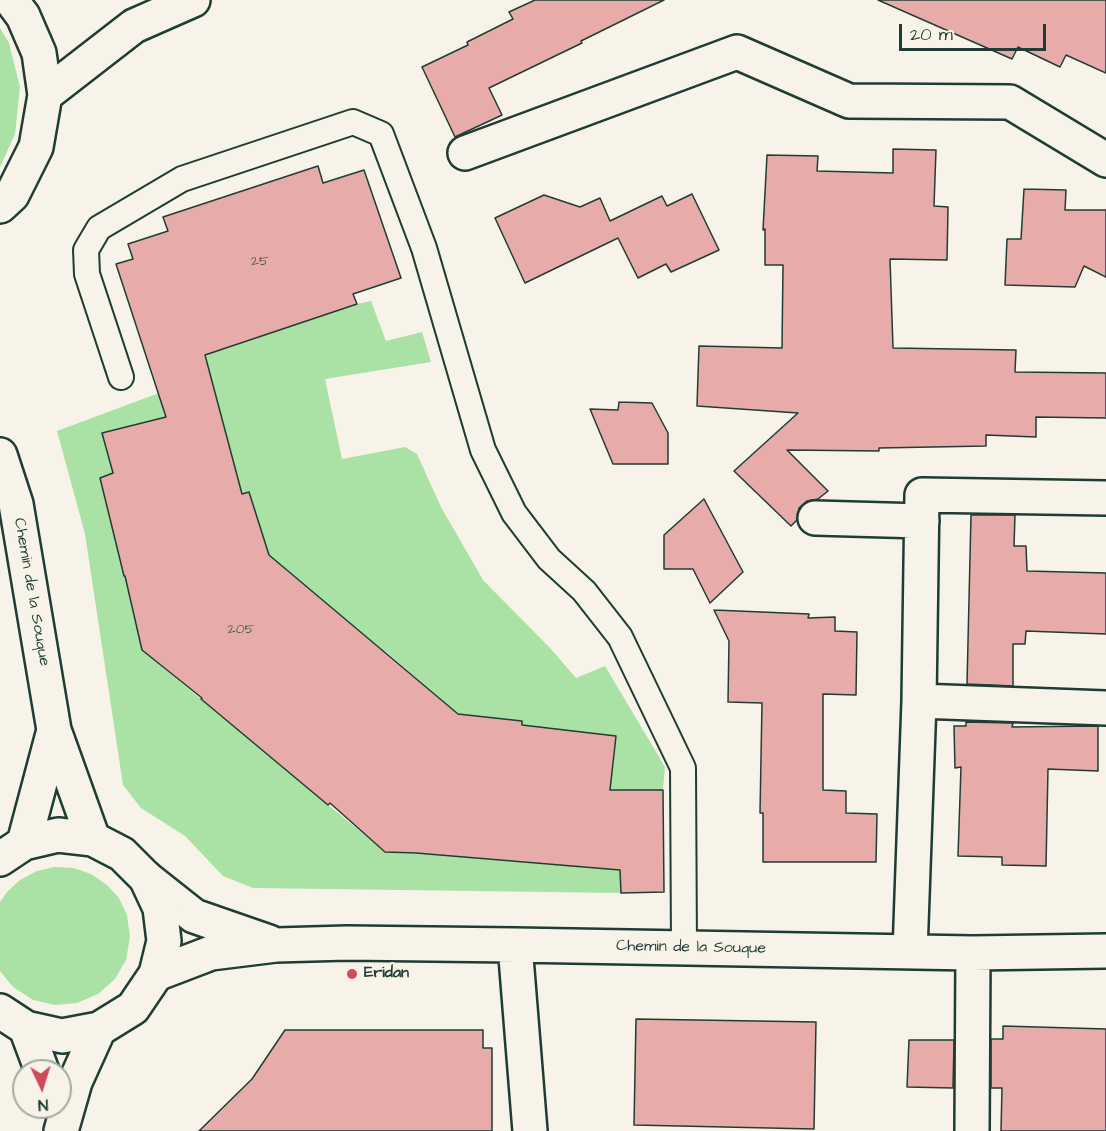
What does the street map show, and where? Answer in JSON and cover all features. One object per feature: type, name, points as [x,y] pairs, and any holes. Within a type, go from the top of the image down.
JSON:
[{"type":"street","points":[[0,206],[12,195],[36,147],[45,95],[39,53],[23,16],[11,0]]},
{"type":"street","points":[[45,95],[134,26],[193,0]]},
{"type":"street","points":[[465,153],[736,51],[849,101],[1010,102],[1106,160]]},
{"type":"street","name":"Chemin de la Souque","points":[[0,455],[16,504],[54,730],[93,839]]},
{"type":"street","points":[[910,952],[919,701],[922,495],[1106,498]]},
{"type":"street","points":[[815,518],[922,521]]},
{"type":"street","points":[[919,701],[1106,708]]},
{"type":"street","name":"Chemin de la Souque","points":[[12,851],[54,730]]},
{"type":"street","points":[[12,851],[58,835],[93,839],[122,854],[146,878],[160,908],[164,941],[156,974],[133,1008],[99,1029],[62,1036],[13,1020]]},
{"type":"street","name":"Chemin de la Souque","points":[[146,878],[194,916],[276,945]]},
{"type":"street","name":"Chemin de la Souque","points":[[156,974],[211,953],[276,945],[347,943],[973,953],[1106,951]]},
{"type":"street","points":[[515,945],[530,1131]]},
{"type":"street","points":[[972,1131],[973,953]]},
{"type":"street","points":[[13,1020],[35,1059]]},
{"type":"street","points":[[61,1131],[75,1082],[99,1029]]},
{"type":"lane","points":[[121,377],[87,274],[86,250],[99,228],[182,179],[331,129],[353,122],[381,134],[424,248],[483,450],[514,513],[549,559],[584,591],[620,637],[683,768],[684,948]]},
{"type":"green space","points":[[0,28],[9,43],[20,87],[15,134],[0,167]]},
{"type":"green space","points":[[371,301],[386,341],[422,332],[431,362],[325,379],[342,459],[405,447],[417,454],[441,507],[483,580],[551,649],[576,678],[605,666],[665,767],[663,790],[610,789],[616,737],[522,735],[522,721],[458,714],[385,651],[372,664],[269,555],[249,493],[236,495],[217,404],[103,433],[113,473],[100,479],[124,576],[139,572],[129,593],[142,650],[385,852],[416,854],[417,841],[461,857],[555,865],[620,857],[621,893],[253,888],[223,876],[185,836],[141,808],[123,785],[85,534],[57,431],[159,393],[146,355],[216,352],[258,338],[254,327],[318,317]]},
{"type":"green space","points":[[54,867],[74,868],[91,874],[107,885],[119,898],[127,915],[130,937],[126,960],[115,979],[98,994],[77,1003],[55,1005],[33,1000],[13,987],[0,971],[0,902],[20,880],[37,871]]},
{"type":"building","points":[[535,0],[664,0],[489,88],[502,115],[455,137],[422,67],[468,45],[467,42],[513,19],[509,12]]},
{"type":"building","points":[[878,0],[1106,0],[1106,73],[1066,55],[1060,67],[1018,47],[1012,59]]},
{"type":"building","points":[[893,149],[936,150],[934,206],[948,207],[947,260],[890,259],[893,348],[1016,350],[1015,372],[1106,373],[1106,418],[1036,417],[1036,437],[986,435],[986,446],[879,448],[879,451],[787,450],[828,491],[818,499],[807,501],[799,508],[797,520],[791,526],[734,471],[798,413],[697,406],[699,346],[782,348],[783,265],[765,265],[765,229],[763,230],[767,155],[818,156],[817,171],[893,173]]},
{"type":"building","points":[[318,166],[323,183],[364,170],[401,278],[353,294],[357,304],[205,355],[242,494],[249,492],[269,555],[458,714],[522,721],[522,725],[616,736],[610,790],[663,790],[664,892],[621,893],[620,870],[385,852],[330,803],[328,805],[142,650],[100,478],[113,473],[102,433],[166,417],[116,264],[133,259],[128,244],[168,231],[163,217]]},
{"type":"building","points":[[1024,189],[1066,190],[1065,210],[1106,210],[1106,277],[1084,266],[1075,287],[1005,285],[1007,239],[1021,239]]},
{"type":"building","points":[[692,194],[719,250],[671,272],[666,264],[638,278],[618,238],[525,283],[495,218],[544,195],[580,207],[600,198],[610,221],[662,196],[667,206]]},
{"type":"building","points":[[619,402],[652,403],[668,433],[668,464],[613,464],[590,409],[618,410]]},
{"type":"building","points":[[704,499],[743,572],[710,603],[693,569],[664,569],[664,535]]},
{"type":"building","points":[[971,515],[1015,515],[1014,546],[1026,546],[1027,571],[1106,573],[1106,634],[1026,631],[1025,644],[1013,644],[1013,686],[967,684]]},
{"type":"building","points":[[714,610],[809,614],[808,618],[835,617],[835,631],[857,632],[856,695],[823,694],[823,790],[846,791],[846,813],[877,814],[876,862],[763,862],[763,813],[760,813],[762,703],[728,702],[729,641]]},
{"type":"building","points":[[966,722],[1013,723],[1012,727],[1098,726],[1098,771],[1048,769],[1046,866],[1002,865],[1002,857],[958,856],[961,767],[955,768],[954,726],[966,726]]},
{"type":"building","points":[[636,1019],[816,1022],[814,1129],[634,1125]]},
{"type":"building","points":[[1003,1026],[1106,1029],[1106,1131],[1001,1131],[1002,1088],[991,1088],[991,1039],[1003,1039]]},
{"type":"building","points":[[285,1030],[483,1030],[483,1048],[492,1048],[492,1131],[199,1131],[252,1079]]},
{"type":"building","points":[[909,1040],[954,1040],[953,1088],[907,1087]]},
{"type":"place","name":"Eridan","points":[[352,974]]}]
